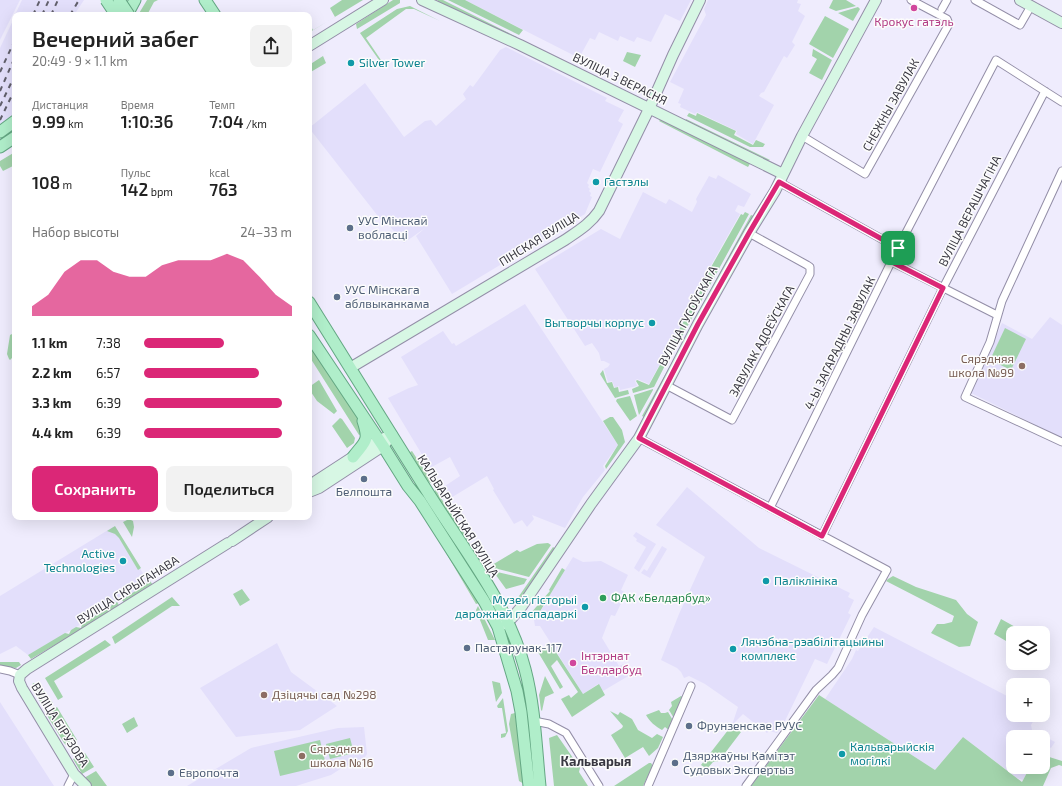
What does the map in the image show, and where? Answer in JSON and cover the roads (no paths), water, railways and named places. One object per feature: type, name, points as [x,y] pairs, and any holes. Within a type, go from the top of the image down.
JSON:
[{"type":"main road","points":[[106,0],[114,12]]},
{"type":"main road","points":[[111,12],[118,0],[126,12]]},
{"type":"main road","points":[[129,12],[135,0]]},
{"type":"main road","points":[[205,0],[213,12]]},
{"type":"main road","points":[[0,132],[12,124]]},
{"type":"main road","points":[[0,147],[12,139]]},
{"type":"main road","name":"КАЛЬВАРЫЙСКАЯ ВУЛІЦА","points":[[312,307],[494,595],[503,624],[517,691],[529,786]]},
{"type":"main road","name":"КАЛЬВАРЫЙСКАЯ ВУЛІЦА","points":[[312,340],[330,368],[349,393],[408,486],[420,501],[478,591],[503,624],[525,669],[534,722],[540,786]]},
{"type":"main road","points":[[330,368],[339,369],[348,365]]},
{"type":"main road","points":[[353,457],[367,440],[367,432],[361,413]]},
{"type":"main road","points":[[522,724],[534,722]]},
{"type":"street","points":[[312,44],[383,0]]},
{"type":"street","name":"ВУЛІЦА 3 ВЕРАСНЯ","points":[[422,0],[649,108],[781,178],[898,248]]},
{"type":"street","name":"ВУЛІЦА 3 ВЕРАСНЯ","points":[[434,0],[445,10]]},
{"type":"street","name":"ПІНСКАЯ ВУЛІЦА","points":[[348,365],[378,351],[565,240],[594,219],[700,0]]},
{"type":"street","name":"ВУЛІЦА ГУСОЎСКАГА","points":[[503,624],[512,618],[522,606],[591,504],[639,438],[666,385],[749,233],[781,178],[802,136],[876,0]]},
{"type":"street","name":"СНЕЖНЫ ЗАВУЛАК","points":[[802,136],[865,174],[949,24],[947,19],[911,0]]},
{"type":"street","points":[[942,9],[947,0]]},
{"type":"street","points":[[975,0],[1020,25],[1031,6]]},
{"type":"street","points":[[1020,0],[1062,23]]},
{"type":"street","name":"4-Ы ЗАГАРАДНЫ ЗАВУЛАК","points":[[770,508],[898,248],[996,60],[1045,91]]},
{"type":"street","points":[[1045,91],[1062,102]]},
{"type":"street","name":"ВУЛІЦА ВЕРАШЧАГІНА","points":[[822,536],[943,288],[1045,91]]},
{"type":"street","points":[[1062,171],[1002,301],[990,342],[965,397],[1062,442]]},
{"type":"street","name":"ЗАВУЛАК АДОЕЎСКАГА","points":[[666,385],[732,420],[810,274],[810,267],[807,264],[749,233]]},
{"type":"street","points":[[892,262],[997,315]]},
{"type":"street","points":[[312,491],[319,488],[392,435]]},
{"type":"street","points":[[639,438],[887,570],[862,616],[838,668],[816,690],[746,786]]},
{"type":"street","points":[[312,485],[353,457],[381,443]]},
{"type":"street","name":"ВУЛІЦА СКРЫГАНАВА","points":[[20,675],[27,669],[263,520]]},
{"type":"street","points":[[0,669],[20,675]]},
{"type":"street","name":"ВУЛІЦА БІРУЗОВА","points":[[20,675],[19,681],[22,688],[74,774],[86,786]]},
{"type":"street","points":[[648,786],[691,686]]},
{"type":"street","points":[[534,722],[549,724],[566,733],[599,786]]},
{"type":"street","points":[[68,786],[74,774]]},
{"type":"railway","points":[[34,12],[40,0]]},
{"type":"railway","points":[[43,12],[49,0]]},
{"type":"railway","points":[[52,12],[58,0]]},
{"type":"railway","points":[[72,12],[79,0]]},
{"type":"railway","points":[[0,72],[12,46]]},
{"type":"railway","points":[[0,91],[12,64]]},
{"type":"railway","points":[[0,106],[12,81]]},
{"type":"railway","points":[[0,120],[12,95]]},
{"type":"place","name":"Крокус гатэль","points":[[914,8]]},
{"type":"place","name":"Silver Tower","points":[[351,63]]},
{"type":"place","name":"Гастэлы","points":[[596,182]]},
{"type":"place","name":"УУС Мінскай вобласці","points":[[350,228]]},
{"type":"place","name":"УУС Мінскага аблвыканкама","points":[[337,297]]},
{"type":"place","name":"Вытворчы корпус","points":[[652,323]]},
{"type":"place","name":"Сярэдняя школа №99","points":[[1022,366]]},
{"type":"place","name":"Белпошта","points":[[364,479]]},
{"type":"place","name":"Active Technologies","points":[[123,561]]},
{"type":"place","name":"Паліклініка","points":[[766,581]]},
{"type":"place","name":"ФАК «Белдарбуд»","points":[[603,598]]},
{"type":"place","name":"Музей гісторыі дарожнай гаспадаркі","points":[[585,607]]},
{"type":"place","name":"Пастарунак-117","points":[[467,648]]},
{"type":"place","name":"Лячэбна-рэабілітацыйны комплекс","points":[[733,649]]},
{"type":"place","name":"Інтэрнат Белдарбуд","points":[[573,663]]},
{"type":"place","name":"Дзіцячы сад №298","points":[[264,695]]},
{"type":"place","name":"Фрунзенскае РУУС","points":[[689,726]]},
{"type":"place","name":"Кальварыйскія могілкі","points":[[842,754]]},
{"type":"place","name":"Сярэдняя школа №16","points":[[302,756]]},
{"type":"place","name":"Дзяржаўны Камітэт Судовых Экспертыз","points":[[675,763]]},
{"type":"place","name":"Европочта","points":[[171,773]]},
{"type":"district","name":"Кальварыя","points":[[596,761]]}]
